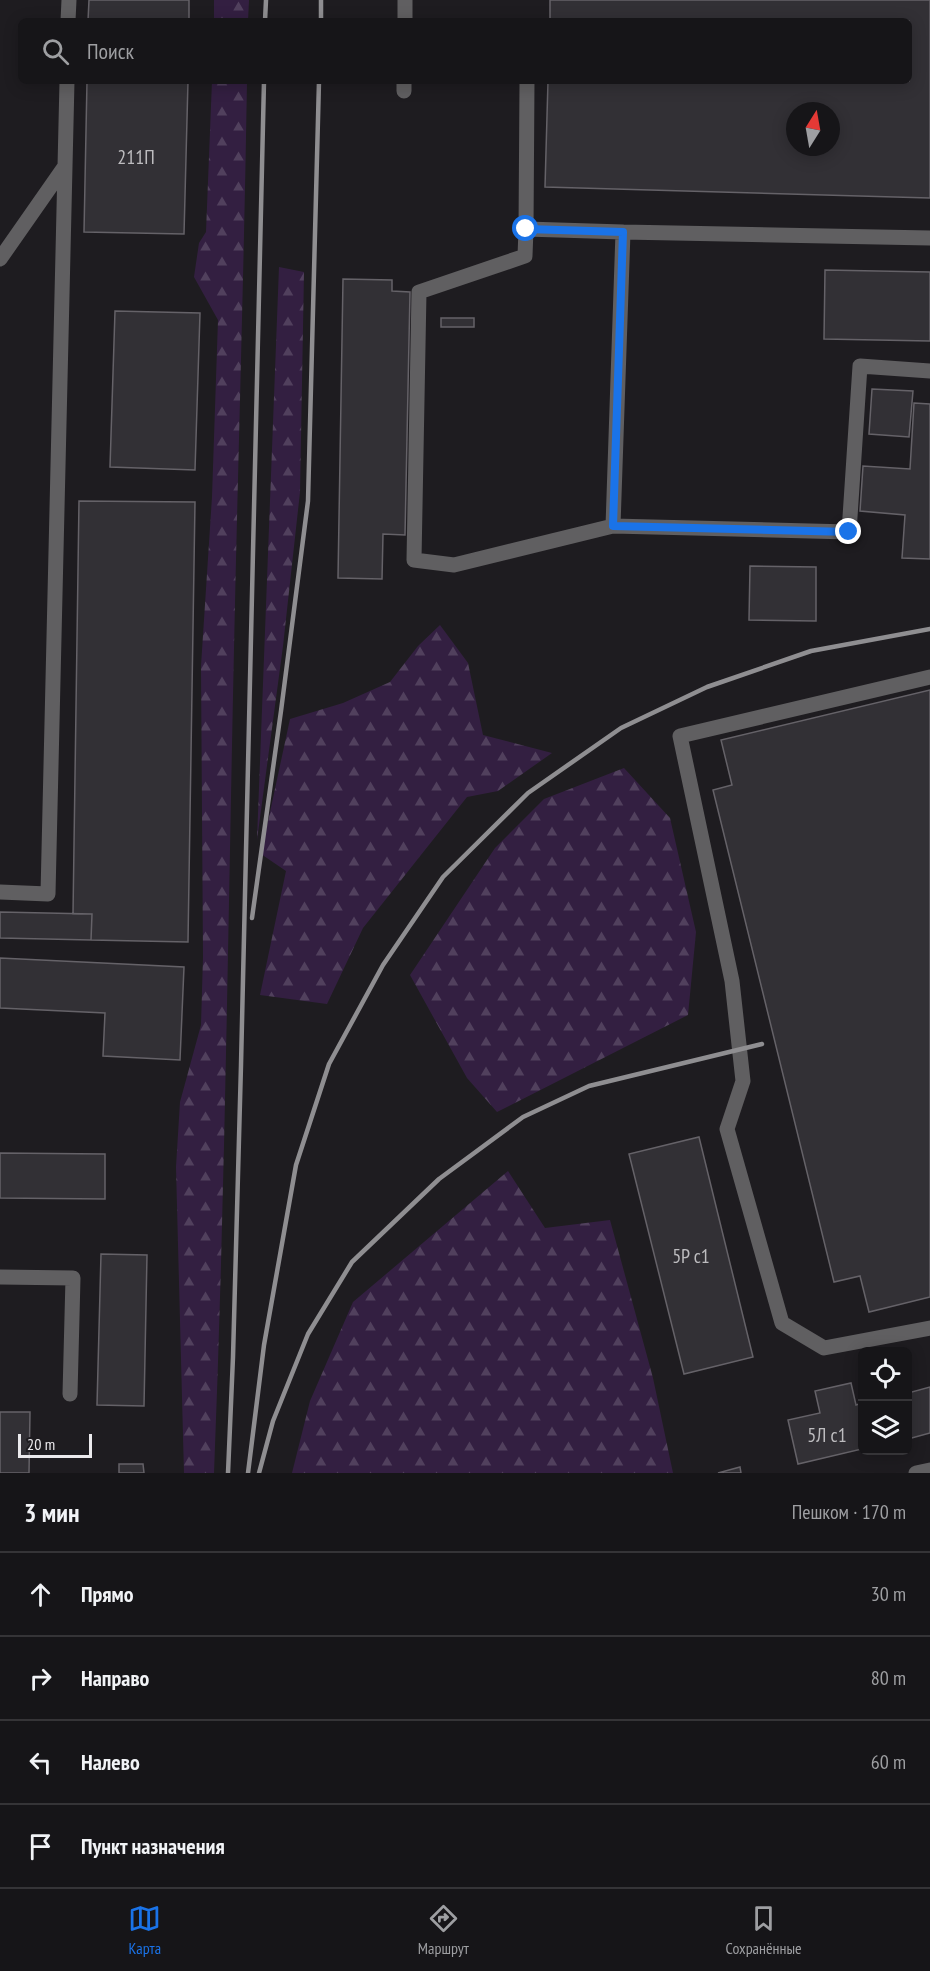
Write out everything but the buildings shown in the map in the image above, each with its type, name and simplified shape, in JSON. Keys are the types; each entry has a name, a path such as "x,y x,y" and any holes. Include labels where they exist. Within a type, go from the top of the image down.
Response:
{"lane":[{"path":"68,18 69,0"},
{"path":"405,0 405,18"},
{"path":"0,892 48,894 67,84"},
{"path":"527,84 525,256 419,292 414,560 454,565 613,526 849,532 860,366 930,371"},
{"path":"0,259 65,166"},
{"path":"526,229 930,238"},
{"path":"613,526 623,232"},
{"path":"930,677 680,736 732,981 744,1081 728,1129 782,1323 824,1348 930,1328"},
{"path":"0,1277 73,1278 70,1394"},
{"path":"916,1473 930,1470"}],"green space":[{"path":"214,0 249,0 248,18 214,18"},
{"path":"212,84 247,84 224,1164 214,1473 184,1473 176,1167 180,1102 201,1025 203,957 201,666 212,497 218,320 194,277 199,243 206,232"},
{"path":"279,267 304,272 300,492 283,646 257,840"},
{"path":"440,625 468,663 483,735 552,753 498,791 467,797 363,928 327,1004 260,995 286,871 261,854 290,719 343,703 390,682 418,646"},
{"path":"624,768 670,818 696,932 688,1015 497,1112 467,1078 410,975 495,848 544,799"},
{"path":"508,1171 545,1228 610,1220 653,1378 673,1473 292,1473 310,1401 353,1302"}],"railway":[{"path":"265,18 266,0"},
{"path":"321,0 321,18"},
{"path":"228,1473 241,1065 264,84"},
{"path":"252,918 308,501 319,84"},
{"path":"248,1473 264,1345 296,1165 329,1064 383,965 443,877 528,793 621,728 707,687 811,651 930,629"},
{"path":"259,1473 273,1421 308,1334 352,1262 439,1179 523,1117 589,1086 762,1044"}],"route":[{"path":"526,229 623,232 613,526 849,532"}]}
